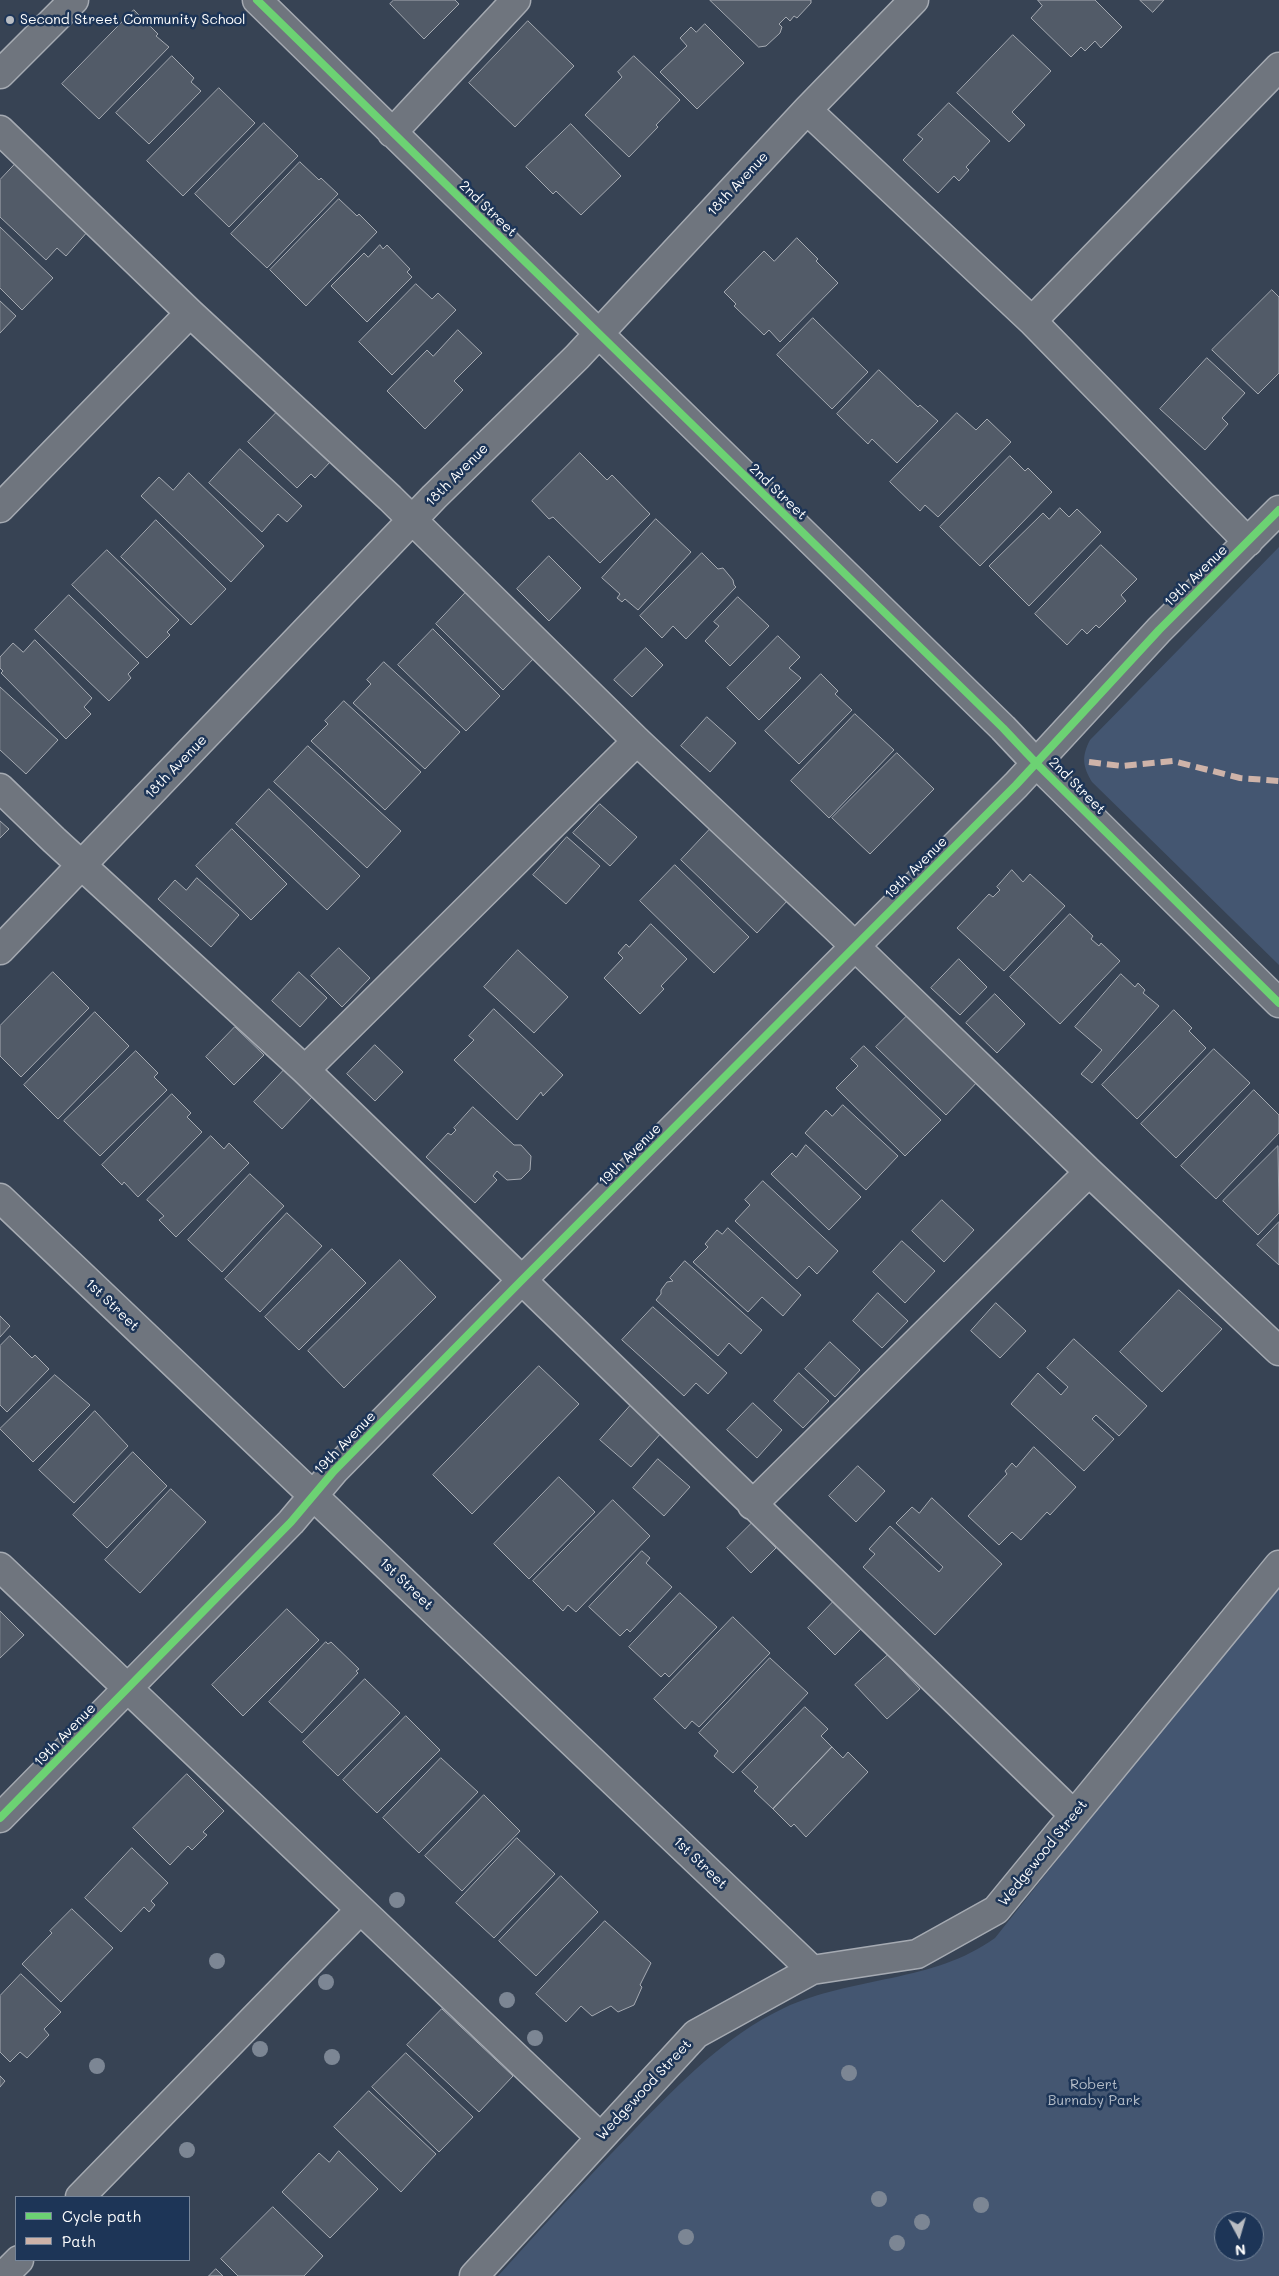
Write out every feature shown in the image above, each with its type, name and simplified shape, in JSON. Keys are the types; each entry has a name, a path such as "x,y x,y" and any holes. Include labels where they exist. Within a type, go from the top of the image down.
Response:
{"street":[{"path":"0,74 74,0"},
{"name":"2nd Street","path":"256,0 989,714 1036,764 1279,1003"},
{"path":"392,133 516,0"},
{"name":"18th Avenue","path":"0,950 412,520 566,368 807,110 914,0"},
{"path":"1032,321 1279,67"},
{"path":"807,110 1032,321 1248,542"},
{"path":"0,130 190,313 412,520 637,741 855,946 1089,1172 1279,1351"},
{"path":"0,508 190,313"},
{"name":"19th Avenue","path":"0,1818 291,1522 334,1471 1036,764 1158,630 1279,510"},
{"path":"305,1070 637,741"},
{"path":"0,788 54,840 305,1070 1074,1815"},
{"path":"752,1505 1089,1172"},
{"name":"1st Street","path":"0,1198 812,1970"},
{"name":"Wedgewood Street","path":"474,2276 696,2034 812,1970 917,1954 996,1910 1279,1566"},
{"path":"0,1567 600,2137"},
{"path":"81,2196 360,1910"},
{"path":"4,2276 18,2261"}],"green space":[{"path":"1279,547 1279,965 1092,782 1085,767 1084,757 1090,740"},
{"name":"Robert Burnaby Park","path":"1279,1581 1279,2276 498,2276 617,2147 686,2078 742,2032 784,2008 810,1998 919,1971 971,1953 995,1938"}],"building":[{"path":"394,0 455,0 459,4 424,39 390,4"},
{"path":"710,0 811,0 811,3 797,18 794,16 790,21 786,17 779,24 782,27 780,33 766,46 759,47"},
{"path":"1038,0 1095,0 1122,27 1101,48 1095,41 1085,51 1081,47 1071,57 1031,18 1042,6"},
{"path":"1140,0 1164,0 1153,12"},
{"path":"134,10 158,34 156,36 169,47 99,119 62,84"},
{"path":"528,21 574,66 515,127 469,83"},
{"path":"705,24 744,63 697,109 660,72 687,46 680,38 691,27 696,32"},
{"path":"1013,35 1051,71 1012,112 1025,125 1009,142 957,93"},
{"path":"172,56 194,78 191,82 201,91 149,144 116,113"},
{"path":"634,56 680,100 656,125 658,127 629,157 585,115 622,77 618,72"},
{"path":"219,88 255,123 183,196 147,161"},
{"path":"949,103 990,141 966,167 969,170 959,181 954,176 938,193 903,160 923,139 918,135"},
{"path":"264,123 298,156 229,227 195,194"},
{"path":"571,124 621,176 581,215 556,191 553,194 526,167"},
{"path":"20,159 89,230 66,256 57,248 46,260 0,217 0,180"},
{"path":"300,162 319,180 321,178 338,194 267,268 231,234"},
{"path":"339,199 357,216 359,214 377,232 306,306 270,270"},
{"path":"0,227 53,278 22,310 0,288"},
{"path":"797,238 838,283 780,342 769,330 764,335 734,306 736,304 724,292 764,251 774,261"},
{"path":"380,245 383,249 387,245 410,269 407,272 412,277 367,322 331,286 364,253 368,257"},
{"path":"416,284 432,299 438,293 456,310 392,375 359,342"},
{"path":"1272,290 1279,297 1279,373 1258,394 1212,350"},
{"path":"0,301 16,316 0,333"},
{"path":"813,318 868,372 832,409 777,355"},
{"path":"458,330 482,353 454,381 463,390 425,429 387,391 427,350 433,356"},
{"path":"1207,358 1245,393 1222,418 1228,424 1205,450 1160,409"},
{"path":"879,370 918,407 920,405 938,421 897,463 872,439 868,444 837,414"},
{"path":"280,409 331,461 315,478 311,474 297,488 248,442"},
{"path":"957,413 976,430 987,419 1011,442 938,517 925,505 920,511 890,482"},
{"path":"240,449 302,506 287,522 278,514 262,532 209,483"},
{"path":"580,453 607,480 612,475 650,514 600,563 553,517 549,519 532,501"},
{"path":"1010,456 1025,471 1028,468 1052,492 980,566 940,527"},
{"path":"189,473 264,546 231,582 141,496 159,477 173,490"},
{"path":"1060,508 1069,517 1077,509 1101,532 1029,606 989,566 1043,513 1049,519"},
{"path":"656,519 691,552 638,610 625,599 622,602 617,598 620,594 602,578"},
{"path":"156,520 226,589 191,625 121,557"},
{"path":"1101,545 1137,579 1121,595 1126,601 1099,628 1096,625 1087,634 1082,629 1067,645 1035,614"},
{"path":"107,550 179,620 167,632 170,635 147,658 72,585"},
{"path":"702,553 718,569 723,568 736,587 686,639 673,626 662,638 640,616"},
{"path":"549,556 581,588 549,621 517,589"},
{"path":"470,588 538,654 503,690 436,624"},
{"path":"69,595 139,663 128,674 131,678 109,701 35,630"},
{"path":"738,597 769,626 730,666 705,641 719,626 714,622"},
{"path":"433,629 500,696 466,731 398,665"},
{"path":"778,636 800,657 789,668 801,678 759,720 727,688"},
{"path":"35,640 92,698 84,707 91,714 66,739 1,673 3,671 0,668 0,657 13,643 23,652"},
{"path":"646,648 663,665 632,697 614,680"},
{"path":"384,662 460,732 425,769 353,703 371,684 367,680"},
{"path":"821,674 838,691 835,694 852,710 799,764 765,731"},
{"path":"0,687 58,740 26,774 0,750"},
{"path":"344,701 421,772 385,810 311,741 328,724 325,721"},
{"path":"855,714 894,750 829,818 791,781"},
{"path":"707,717 736,743 710,772 681,746"},
{"path":"308,746 401,831 367,868 274,782"},
{"path":"897,753 934,789 870,854 832,818"},
{"path":"269,789 360,876 327,910 236,824"},
{"path":"600,804 637,837 610,866 573,833"},
{"path":"0,821 9,829 0,838"},
{"path":"712,827 789,899 757,933 681,860"},
{"path":"232,829 287,884 251,920 196,866"},
{"path":"567,837 600,866 566,904 533,875"},
{"path":"675,865 749,937 714,973 640,901"},
{"path":"1012,870 1023,882 1030,874 1065,906 1004,971 957,928 989,894 993,897 1000,890 997,887"},
{"path":"197,878 239,915 211,947 158,899 175,880 186,890"},
{"path":"1070,914 1093,936 1091,939 1099,946 1101,943 1120,961 1060,1024 1010,977"},
{"path":"651,924 687,959 661,986 664,989 640,1014 604,978 623,958 618,953 626,944 629,947"},
{"path":"339,948 370,978 342,1007 311,976"},
{"path":"518,950 568,997 534,1033 484,987"},
{"path":"959,959 987,987 960,1015 931,988"},
{"path":"53,972 89,1008 21,1077 0,1056 0,1026"},
{"path":"299,972 327,998 300,1027 272,1001"},
{"path":"1121,974 1135,987 1138,983 1145,990 1143,993 1159,1006 1092,1083 1081,1074 1102,1050 1075,1027"},
{"path":"995,994 1025,1024 997,1053 966,1023"},
{"path":"494,1009 563,1075 543,1096 541,1092 517,1120 454,1060 474,1040 469,1036"},
{"path":"1174,1010 1192,1028 1189,1031 1206,1048 1137,1119 1102,1085"},
{"path":"95,1012 129,1046 58,1119 24,1085"},
{"path":"911,1012 980,1079 946,1115 876,1047"},
{"path":"235,1027 264,1055 234,1085 206,1057"},
{"path":"375,1045 403,1072 375,1101 347,1074"},
{"path":"864,1046 941,1120 905,1156 836,1088 858,1066 851,1059"},
{"path":"1214,1049 1250,1083 1176,1158 1141,1124"},
{"path":"136,1051 158,1073 154,1077 167,1090 100,1156 64,1121"},
{"path":"284,1070 312,1097 282,1129 254,1102"},
{"path":"1254,1090 1279,1115 1279,1133 1216,1199 1181,1166"},
{"path":"172,1094 191,1113 187,1117 202,1132 138,1197 124,1182 122,1185 102,1165"},
{"path":"843,1105 898,1156 866,1190 805,1133 826,1110 832,1116"},
{"path":"473,1107 514,1145 521,1145 531,1156 530,1170 521,1179 507,1180 497,1171 493,1176 497,1180 475,1203 426,1157 448,1133 451,1135 456,1130 454,1128"},
{"path":"211,1136 224,1149 229,1143 249,1163 176,1237 159,1220 164,1216 147,1200"},
{"path":"806,1145 861,1197 829,1230 771,1174 792,1153 796,1157"},
{"path":"1278,1146 1279,1213 1258,1235 1223,1201"},
{"path":"250,1174 284,1206 222,1272 188,1240"},
{"path":"763,1181 838,1251 817,1274 809,1266 797,1279 735,1221 750,1205 745,1200"},
{"path":"942,1200 974,1230 944,1262 912,1231"},
{"path":"287,1213 322,1246 260,1312 225,1279"},
{"path":"1279,1222 1279,1265 1257,1245"},
{"path":"728,1228 801,1295 783,1316 762,1297 748,1312 693,1262 708,1247 705,1244 717,1230 722,1234"},
{"path":"902,1241 935,1271 905,1303 873,1272"},
{"path":"332,1249 366,1283 299,1350 265,1317"},
{"path":"400,1260 436,1297 344,1388 308,1351"},
{"path":"685,1261 762,1330 741,1354 729,1343 718,1356 656,1300 667,1282 673,1281 670,1278"},
{"path":"1179,1290 1222,1329 1162,1392 1120,1352"},
{"path":"878,1293 908,1321 882,1348 853,1321"},
{"path":"996,1303 1026,1331 1000,1358 971,1331"},
{"path":"653,1307 727,1373 708,1394 696,1383 684,1396 622,1340"},
{"path":"0,1316 10,1326 0,1337"},
{"path":"10,1336 32,1358 35,1355 49,1369 7,1412 0,1405 0,1346"},
{"path":"1074,1339 1147,1406 1119,1436 1096,1415 1092,1419 1114,1439 1084,1471 1011,1404 1038,1373 1061,1395 1068,1387 1047,1368"},
{"path":"830,1342 860,1370 835,1397 805,1369"},
{"path":"539,1366 579,1404 472,1514 433,1475"},
{"path":"799,1373 829,1401 803,1428 774,1401"},
{"path":"55,1375 90,1405 33,1462 0,1429"},
{"path":"753,1403 782,1430 757,1458 727,1430"},
{"path":"631,1405 662,1432 631,1467 600,1440"},
{"path":"95,1411 128,1446 74,1503 39,1470"},
{"path":"1034,1447 1076,1487 1050,1515 1047,1512 1021,1540 1012,1532 999,1545 968,1516 1007,1474 1005,1471 1012,1463 1016,1467"},
{"path":"133,1452 167,1486 107,1548 73,1515"},
{"path":"658,1459 690,1487 664,1516 633,1488"},
{"path":"858,1466 885,1491 856,1522 829,1496"},
{"path":"559,1477 595,1512 529,1579 494,1544"},
{"path":"171,1489 206,1522 140,1593 105,1560"},
{"path":"932,1498 1002,1564 935,1635 863,1567 875,1554 869,1549 890,1526 939,1572 943,1567 896,1523 912,1507 919,1513"},
{"path":"613,1500 650,1536 576,1612 568,1605 563,1611 533,1581"},
{"path":"752,1523 776,1548 751,1573 727,1548"},
{"path":"642,1551 650,1558 646,1563 672,1587 630,1632 627,1629 620,1636 589,1607"},
{"path":"680,1593 717,1627 669,1677 665,1673 661,1677 629,1647"},
{"path":"834,1601 862,1628 835,1655 808,1628"},
{"path":"287,1609 319,1640 243,1716 212,1685"},
{"path":"0,1611 24,1635 0,1658"},
{"path":"733,1617 770,1653 699,1727 692,1721 685,1729 654,1699"},
{"path":"326,1642 328,1644 331,1642 359,1669 356,1671 358,1673 302,1733 269,1702"},
{"path":"888,1655 920,1689 887,1719 855,1685"},
{"path":"770,1658 808,1693 733,1773 714,1756 718,1751 699,1733"},
{"path":"365,1679 400,1713 338,1776 303,1742"},
{"path":"805,1707 828,1729 821,1736 832,1747 773,1809 754,1791 758,1787 742,1772"},
{"path":"406,1716 440,1750 377,1813 343,1780"},
{"path":"832,1747 843,1758 848,1752 868,1772 806,1837 794,1824 791,1827 773,1809"},
{"path":"441,1758 478,1792 419,1853 383,1818"},
{"path":"187,1774 224,1811 203,1832 207,1835 192,1850 188,1846 170,1865 133,1828"},
{"path":"484,1795 520,1831 462,1891 425,1856"},
{"path":"517,1838 555,1874 494,1938 456,1903"},
{"path":"132,1848 168,1883 151,1901 155,1905 149,1912 144,1907 121,1932 85,1898"},
{"path":"561,1876 598,1912 536,1976 499,1941"},
{"path":"72,1909 113,1948 61,2002 22,1964"},
{"path":"605,1921 651,1963 640,1985 642,1987 634,2005 618,2012 611,2006 592,2016 581,2006 566,2022 536,1994"},
{"path":"21,1974 61,2012 44,2029 49,2035 27,2058 20,2052 10,2062 0,2052 0,1996"},
{"path":"442,2009 513,2076 479,2112 407,2045"},
{"path":"406,2053 473,2117 439,2152 372,2087"},
{"path":"0,2076 5,2081 0,2087"},
{"path":"369,2091 436,2154 401,2192 334,2127"},
{"path":"339,2151 378,2189 330,2238 282,2192 319,2153 329,2162"},
{"path":"273,2207 323,2256 304,2276 238,2276 221,2259"},
{"path":"216,2269 223,2276 209,2276"}],"marked path":[{"path":"1089,762 1122,766 1173,761 1240,778 1279,781"}],"cycle path":[{"path":"257,0 1003,728 1036,763 1279,1003"},
{"path":"0,1818 291,1522 334,1471 1016,785 1159,630 1279,510"}],"place":[{"name":"Second Street Community School","path":"10,20"}]}
